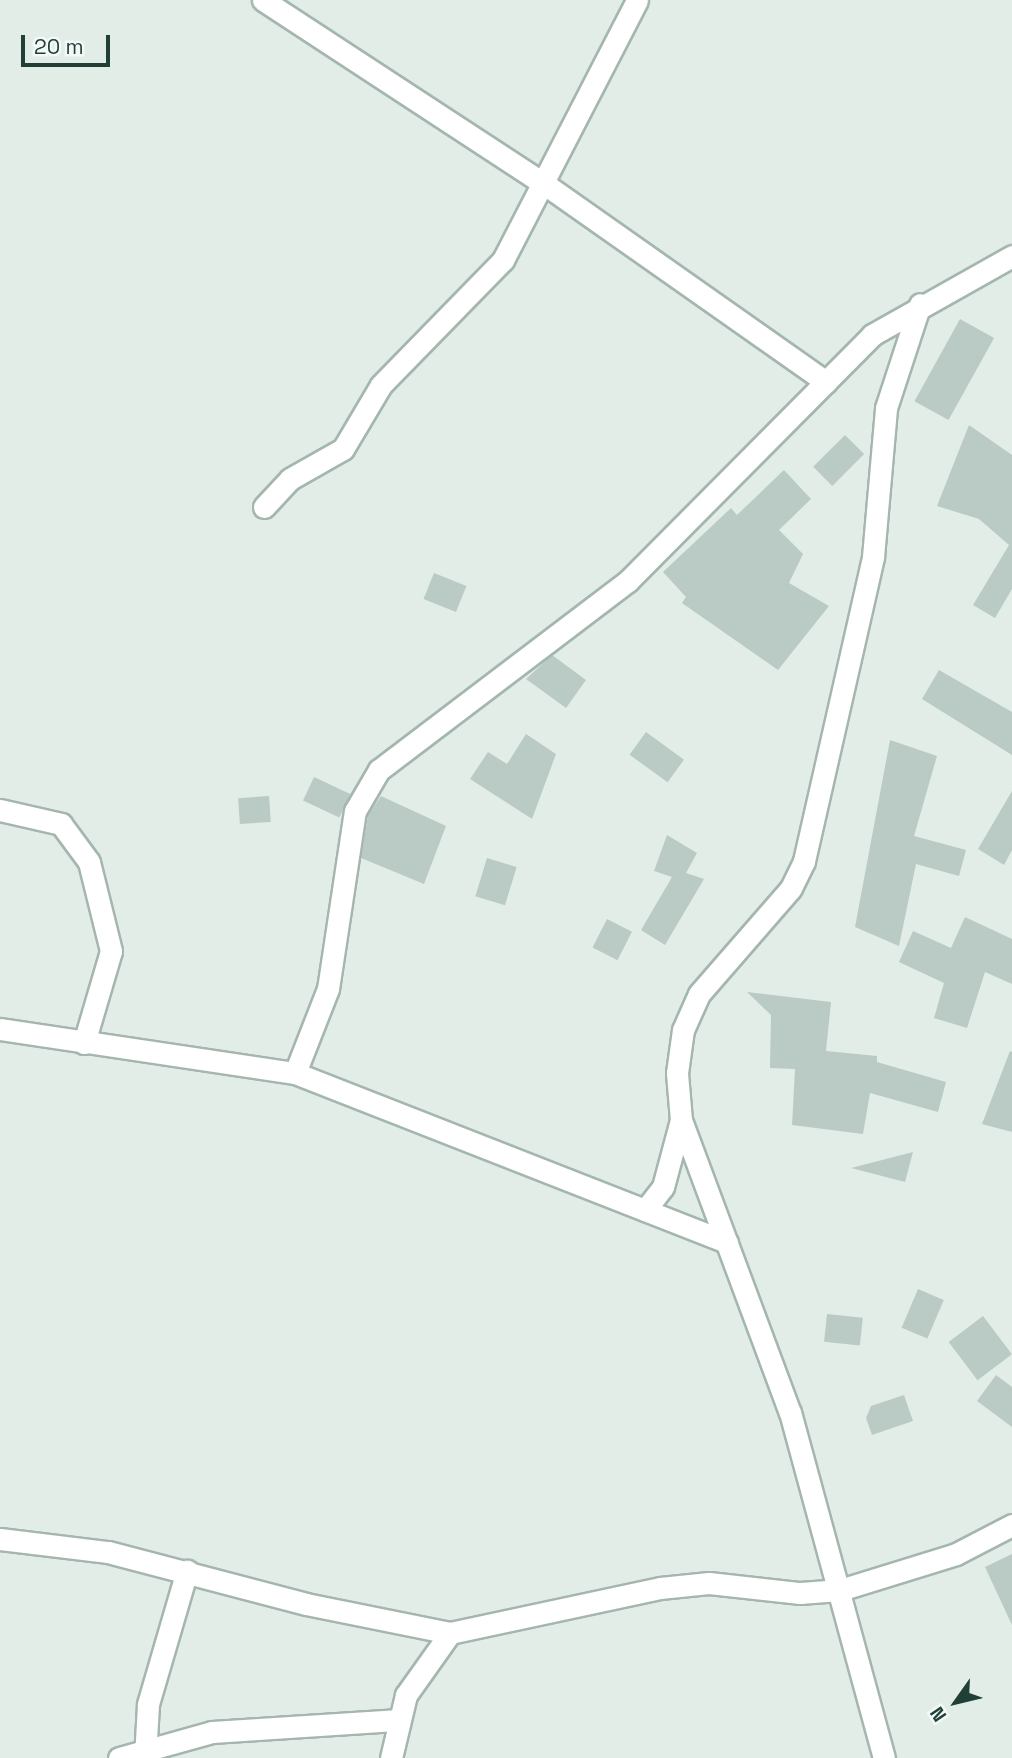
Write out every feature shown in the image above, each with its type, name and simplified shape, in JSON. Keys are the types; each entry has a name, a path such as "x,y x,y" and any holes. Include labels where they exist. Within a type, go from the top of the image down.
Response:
{"street":[{"path":"263,0 544,183 826,382"},
{"path":"264,506 290,479 343,449 381,385 503,260 637,0"},
{"path":"295,1073 328,989 355,811 364,790 409,742 628,581 873,335 920,304 1012,256"},
{"path":"884,1758 790,1413 681,1119 677,1073 683,1030 699,994 791,888 804,861 867,594 886,408 920,304"},
{"path":"0,810 61,824 89,862 111,951 84,1042"},
{"path":"0,1029 295,1073 727,1242"},
{"path":"645,1210 663,1187 681,1119"},
{"path":"0,1539 187,1571 306,1604 450,1633 660,1588 709,1583 800,1593 840,1590 956,1554 1012,1525"},
{"path":"144,1754 148,1704 187,1571"},
{"path":"391,1758 396,1720 450,1633"},
{"path":"119,1758 144,1754 212,1732 396,1720"}],"building":[{"path":"960,319 994,338 949,420 914,401"},
{"path":"969,425 1012,455 1012,589 995,618 973,605 1009,545 979,519 937,506"},
{"path":"845,435 864,454 832,486 813,467"},
{"path":"784,470 811,499 779,530 803,554 789,583 829,606 778,670 682,603 686,597 663,572 731,508 737,515"},
{"path":"434,573 466,586 456,612 424,599"},
{"path":"552,655 586,680 566,708 526,679"},
{"path":"939,670 1012,712 1012,755 922,699"},
{"path":"646,732 684,760 668,782 630,755"},
{"path":"526,734 556,754 532,819 470,779 488,752 507,764"},
{"path":"890,740 937,756 914,836 966,850 959,876 916,864 899,946 855,927"},
{"path":"314,777 350,794 339,817 303,801"},
{"path":"1012,791 1012,850 1004,865 978,849"},
{"path":"269,796 271,822 240,824 238,798"},
{"path":"381,796 446,826 424,884 361,858 368,815"},
{"path":"667,835 697,853 686,873 704,879 665,945 641,930 672,877 654,871"},
{"path":"487,858 517,867 505,905 475,896"},
{"path":"965,917 1012,939 1012,984 985,972 967,1028 934,1018 944,983 899,962 913,931 951,948"},
{"path":"607,919 632,932 617,960 592,948"},
{"path":"747,992 831,1002 826,1051 877,1056 877,1062 946,1082 938,1112 870,1093 863,1134 792,1125 795,1069 770,1068 771,1015"},
{"path":"1010,1051 1012,1052 1012,1132 982,1124"},
{"path":"913,1152 905,1182 851,1168"},
{"path":"918,1289 944,1300 927,1339 902,1328"},
{"path":"827,1314 863,1318 860,1346 824,1342"},
{"path":"983,1316 1012,1354 978,1380 949,1342"},
{"path":"996,1375 1012,1387 1012,1427 977,1401"},
{"path":"904,1395 913,1421 872,1435 866,1418 871,1406"},
{"path":"1012,1554 1012,1625 985,1567"}]}
